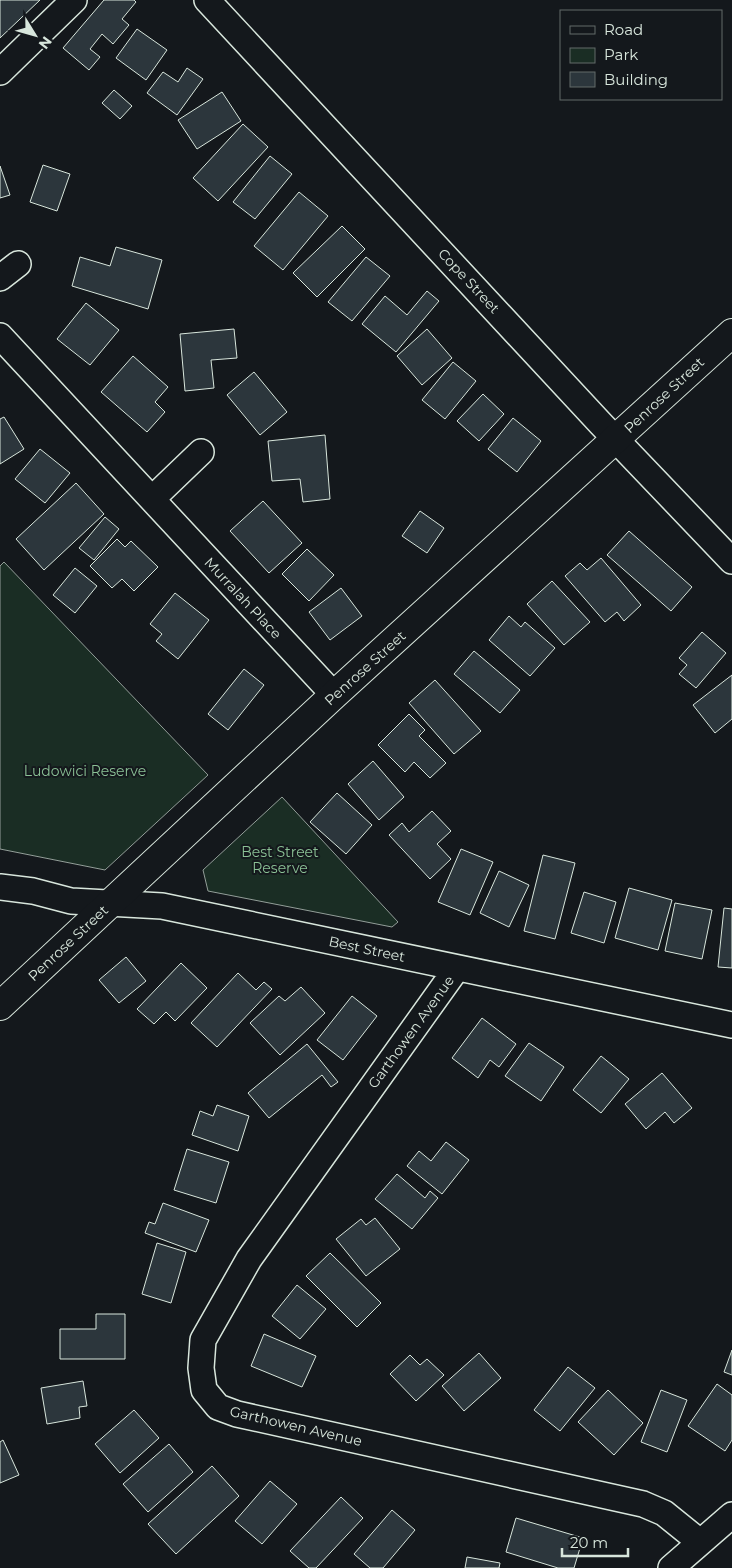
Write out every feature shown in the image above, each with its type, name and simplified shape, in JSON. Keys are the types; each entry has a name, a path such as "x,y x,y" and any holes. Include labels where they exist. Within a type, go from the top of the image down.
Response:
{"main road":[{"name":"Penrose Street","path":"0,1006 334,695 732,333"}],"street":[{"path":"0,72 74,0"},
{"name":"Cope Street","path":"208,0 732,561"},
{"name":"Murralah Place","path":"0,336 334,695"},
{"path":"152,500 201,452"},
{"name":"Best Street","path":"0,887 33,891 71,901 162,906 732,1025"},
{"name":"Garthowen Avenue","path":"457,968 249,1259 203,1340 201,1368 204,1390 218,1407 236,1414 643,1504 664,1513 700,1542"},
{"path":"671,1568 732,1515"}],"green space":[{"name":"Ludowici Reserve","path":"4,562 208,775 105,870 0,849 0,566"},
{"name":"Best Street Reserve","path":"282,797 398,922 392,927 208,891 203,870"}],"building":[{"path":"0,0 40,0 0,38"},
{"path":"104,0 134,0 136,2 122,19 129,25 113,44 102,34 90,49 100,57 89,70 63,48"},
{"path":"137,29 167,50 146,80 116,58"},
{"path":"187,68 203,79 177,115 147,93 163,72 178,82"},
{"path":"114,90 132,106 120,119 102,103"},
{"path":"222,92 241,121 197,149 178,120"},
{"path":"243,124 268,147 218,201 193,178"},
{"path":"270,156 292,174 255,219 233,202"},
{"path":"43,165 70,174 57,211 30,202"},
{"path":"0,166 10,195 0,198"},
{"path":"299,192 328,216 283,270 254,246"},
{"path":"342,226 365,249 317,297 293,273"},
{"path":"116,247 162,260 148,309 72,286 80,257 110,266"},
{"path":"366,257 390,276 352,321 328,302"},
{"path":"427,291 439,301 396,352 362,324 385,296 407,315"},
{"path":"86,303 119,330 90,365 57,339"},
{"path":"234,329 237,358 211,360 214,388 185,391 180,334"},
{"path":"427,329 452,358 422,385 397,356"},
{"path":"133,356 168,387 155,402 165,412 147,432 101,392"},
{"path":"453,362 476,381 445,419 422,400"},
{"path":"254,372 287,412 260,435 227,395"},
{"path":"483,394 504,414 479,441 457,421"},
{"path":"4,417 24,449 0,464 0,419"},
{"path":"513,418 541,441 517,472 488,449"},
{"path":"325,435 330,499 303,502 300,479 272,481 268,441"},
{"path":"40,449 70,473 45,503 15,479"},
{"path":"76,483 104,514 44,570 16,539"},
{"path":"263,501 302,543 269,573 230,531"},
{"path":"420,511 444,528 427,553 402,536"},
{"path":"105,517 119,529 94,560 79,548"},
{"path":"629,531 692,587 671,611 607,555"},
{"path":"117,539 125,547 131,541 158,567 134,591 122,579 112,588 90,566"},
{"path":"307,549 334,575 309,601 282,574"},
{"path":"601,558 641,605 624,621 617,612 605,622 565,576 580,563 587,570"},
{"path":"75,568 97,586 75,613 53,595"},
{"path":"552,581 590,622 564,645 527,604"},
{"path":"341,588 362,616 330,640 309,612"},
{"path":"175,593 209,620 178,659 156,641 162,634 150,624"},
{"path":"509,616 521,627 525,622 555,648 530,676 489,640"},
{"path":"702,632 726,653 696,688 679,674 687,665 679,658"},
{"path":"474,651 520,690 500,713 454,674"},
{"path":"244,669 264,685 228,730 208,714"},
{"path":"732,675 732,719 715,733 693,705"},
{"path":"435,680 481,731 454,754 409,703"},
{"path":"409,714 425,730 419,736 446,763 430,778 414,762 405,772 378,745"},
{"path":"373,761 404,797 379,820 348,784"},
{"path":"337,793 372,825 346,854 310,822"},
{"path":"432,811 451,831 437,844 451,859 430,879 389,835 402,823 409,832"},
{"path":"461,849 493,862 470,915 438,902"},
{"path":"543,855 575,863 555,939 524,931"},
{"path":"499,871 529,885 509,927 480,913"},
{"path":"629,888 672,900 658,950 615,938"},
{"path":"584,892 616,902 604,943 571,933"},
{"path":"675,903 712,910 702,959 665,951"},
{"path":"724,908 732,909 732,968 718,967"},
{"path":"126,957 146,981 119,1003 99,980"},
{"path":"181,963 207,988 175,1021 166,1012 154,1024 137,1009"},
{"path":"238,973 256,990 264,982 272,989 217,1047 191,1023"},
{"path":"301,987 325,1013 280,1055 250,1023 279,996 285,1001"},
{"path":"352,996 377,1016 343,1060 317,1040"},
{"path":"482,1018 516,1044 499,1067 490,1060 478,1078 452,1058"},
{"path":"529,1043 564,1067 541,1101 505,1076"},
{"path":"307,1044 338,1082 331,1087 322,1075 269,1118 248,1093"},
{"path":"601,1056 629,1079 601,1113 573,1090"},
{"path":"662,1073 692,1108 674,1123 665,1112 646,1129 625,1104"},
{"path":"217,1105 249,1116 238,1151 192,1135 200,1111 213,1116"},
{"path":"446,1142 469,1160 442,1194 407,1166 419,1151 431,1161"},
{"path":"187,1149 229,1162 216,1203 174,1190"},
{"path":"397,1174 425,1198 430,1191 438,1198 412,1229 375,1199"},
{"path":"163,1203 209,1220 196,1252 145,1233 149,1222 155,1224"},
{"path":"375,1218 400,1249 366,1276 336,1239 361,1219 366,1225"},
{"path":"157,1243 186,1252 171,1303 142,1294"},
{"path":"330,1253 381,1303 357,1327 306,1276"},
{"path":"297,1285 326,1309 300,1339 272,1316"},
{"path":"96,1314 125,1314 125,1359 60,1359 60,1329 96,1329"},
{"path":"264,1334 316,1356 302,1387 251,1366"},
{"path":"732,1350 732,1375 724,1372"},
{"path":"479,1353 501,1378 464,1411 442,1386"},
{"path":"410,1355 420,1365 427,1359 444,1375 416,1401 390,1374"},
{"path":"568,1367 595,1388 560,1431 534,1410"},
{"path":"83,1381 87,1406 79,1407 80,1418 47,1424 41,1388"},
{"path":"717,1384 732,1395 732,1440 725,1451 688,1426"},
{"path":"608,1390 643,1423 614,1455 578,1422"},
{"path":"661,1390 687,1400 667,1452 641,1442"},
{"path":"134,1410 159,1438 120,1473 95,1444"},
{"path":"3,1440 19,1475 0,1483 0,1442"},
{"path":"169,1444 193,1472 148,1512 123,1484"},
{"path":"212,1466 239,1496 176,1554 148,1524"},
{"path":"270,1481 297,1504 262,1544 235,1521"},
{"path":"341,1497 363,1518 316,1568 309,1568 290,1551"},
{"path":"392,1510 415,1530 383,1568 370,1568 354,1554"},
{"path":"516,1518 583,1538 574,1568 558,1568 506,1552"},
{"path":"467,1557 500,1563 499,1568 465,1568"}]}
